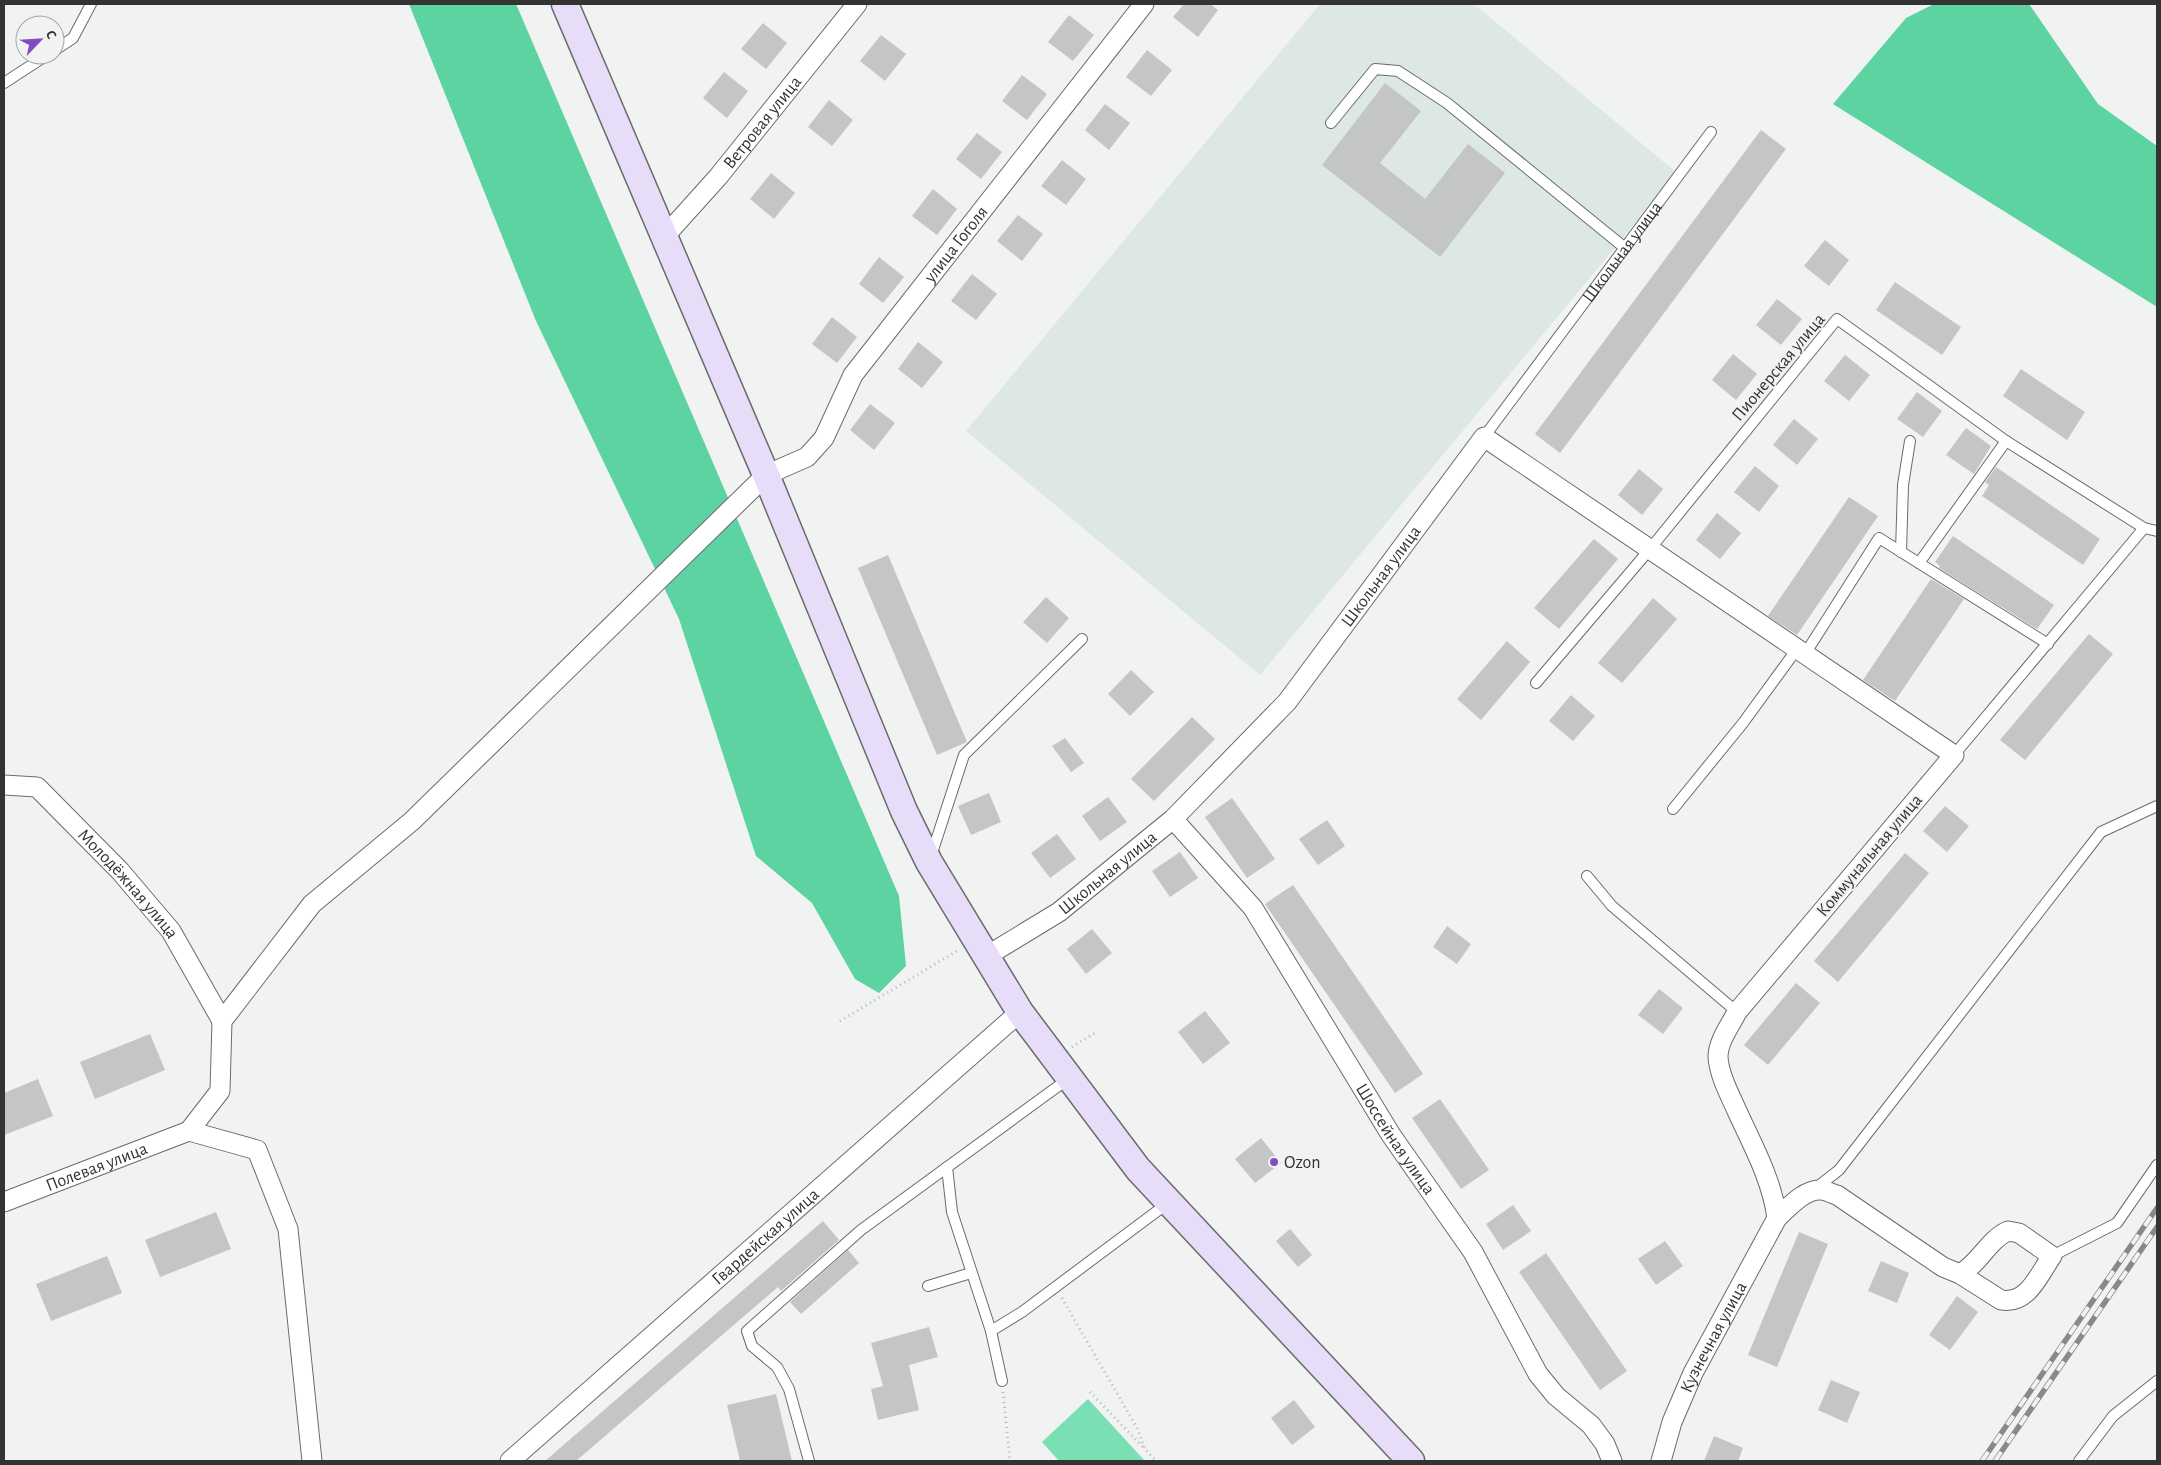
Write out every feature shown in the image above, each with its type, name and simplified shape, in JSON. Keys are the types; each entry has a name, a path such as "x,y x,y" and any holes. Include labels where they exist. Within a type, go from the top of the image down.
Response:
{"main road":[{"path":"568,5 664,237 766,475 904,811 929,862 1020,1012 1138,1169 1411,1461"}],"street":[{"name":"Ветровая улица","path":"664,237 718,177 857,4"},
{"name":"улица Гоголя","path":"222,1021 312,904 412,821 766,475 807,456 824,438 852,375 1144,4"},
{"path":"1484,437 1954,755"},
{"name":"Школьная улица","path":"980,948 1059,912 1173,819 1287,702 1484,437"},
{"name":"Коммунальная улица","path":"1777,1218 1774,1198 1764,1170 1727,1090 1718,1058 1720,1043 1737,1012 1954,755"},
{"name":"Молодёжная улица","path":"4,785 38,787 120,871 171,931 222,1021"},
{"name":"Шоссейная улица","path":"1173,819 1252,908 1391,1135 1473,1252 1538,1374 1556,1396 1591,1425 1605,1444 1612,1461"},
{"name":"Гвардейская улица","path":"510,1461 1020,1012"},
{"path":"222,1021 220,1091 189,1131 257,1150 288,1229 312,1461"},
{"name":"Полевая улица","path":"4,1202 189,1131"},
{"path":"1811,1192 1821,1190 1837,1195 1943,1267 1960,1274 2001,1300 2009,1302 2019,1300 2027,1293 2052,1256 2018,1233 2008,1231 1999,1235 1970,1268 1960,1274"},
{"name":"Кузнечная улица","path":"1662,1461 1672,1422 1693,1373 1777,1218 1794,1201 1811,1192"}],"lane":[{"path":"65,43 73,38 91,4"},
{"path":"4,83 32,65"},
{"path":"1331,124 1375,69 1398,71 1447,103 1625,248"},
{"name":"Школьная улица","path":"1484,437 1711,132"},
{"name":"Пионерская улица","path":"1536,683 1650,549 1837,319 2006,441 2144,528 2157,531"},
{"path":"1901,552 1903,485 1910,441"},
{"path":"1919,563 2006,441"},
{"name":"Коммунальная улица","path":"1954,755 2144,528"},
{"path":"1673,809 1801,652 1879,538 2048,644"},
{"path":"929,862 964,755 1082,639"},
{"path":"1811,1192 1839,1170 2101,832 2157,806"},
{"path":"1587,876 1612,906 1737,1012"},
{"path":"809,1461 789,1389 777,1367 752,1346 747,1331 861,1230 1068,1078"},
{"path":"2052,1256 2117,1223 2157,1165"},
{"path":"947,1167 952,1212 991,1331 1002,1381"},
{"path":"991,1331 1022,1312 1169,1202"},
{"path":"928,1286 971,1273"},
{"path":"2080,1461 2113,1416 2157,1381"}],"path":[{"path":"840,1021 980,948"},
{"path":"1056,1287 1137,1428 1145,1449"},
{"path":"1002,1381 1010,1461"},
{"path":"1090,1392 1156,1461"}],"shaded area":[{"path":"1320,4 1474,4 1677,173 1260,675 966,431"}],"green space":[{"path":"409,4 516,4 899,896 906,966 879,993 855,979 812,903 756,856 679,619 536,321"},
{"path":"1934,4 2029,4 2098,104 2157,146 2157,307 1833,104 1906,18"},
{"path":"1088,1399 1145,1461 1059,1461 1042,1442"}],"building":[{"path":"1184,4 1210,4 1218,10 1198,37 1173,17"},
{"path":"1069,15 1094,35 1073,61 1048,42"},
{"path":"763,23 787,43 766,69 741,49"},
{"path":"881,35 906,54 885,81 860,61"},
{"path":"1147,50 1172,70 1151,96 1126,77"},
{"path":"724,72 748,91 727,118 703,98"},
{"path":"1022,75 1047,94 1027,120 1002,101"},
{"path":"1385,83 1421,111 1380,163 1425,199 1468,144 1505,173 1440,257 1322,165"},
{"path":"829,100 853,120 832,146 808,127"},
{"path":"1105,104 1130,123 1109,150 1085,130"},
{"path":"1761,130 1786,149 1560,453 1535,434"},
{"path":"977,133 1002,152 981,179 956,159"},
{"path":"1062,160 1086,179 1066,205 1041,186"},
{"path":"771,173 795,193 774,219 750,199"},
{"path":"933,189 957,209 937,235 912,216"},
{"path":"1018,215 1043,234 1022,261 997,241"},
{"path":"1825,240 1849,260 1829,286 1804,266"},
{"path":"879,257 904,277 883,303 859,284"},
{"path":"972,274 997,294 976,320 951,301"},
{"path":"1895,282 1961,327 1942,355 1876,310"},
{"path":"1777,299 1802,319 1781,345 1756,325"},
{"path":"832,317 857,337 837,363 812,344"},
{"path":"918,342 943,362 922,388 898,369"},
{"path":"1733,354 1757,374 1736,400 1712,380"},
{"path":"1845,355 1870,375 1849,401 1824,381"},
{"path":"2021,369 2085,412 2067,440 2003,396"},
{"path":"1917,392 1942,411 1923,437 1897,419"},
{"path":"870,404 895,423 874,450 850,430"},
{"path":"1794,419 1818,439 1797,465 1773,445"},
{"path":"1966,428 1991,446 1974,474 1946,455"},
{"path":"1755,466 1779,486 1759,512 1734,492"},
{"path":"1996,467 2100,539 2083,565 1982,496 1989,485 1985,482"},
{"path":"1639,469 1663,489 1642,515 1618,495"},
{"path":"1849,497 1878,516 1797,635 1768,616"},
{"path":"1717,513 1741,533 1720,559 1696,540"},
{"path":"1953,536 2054,605 2037,629 1939,568 1940,566 1935,562"},
{"path":"1594,539 1618,559 1559,629 1534,608"},
{"path":"888,555 967,742 937,755 858,568"},
{"path":"1931,579 1964,599 1895,701 1863,680"},
{"path":"1046,597 1069,618 1047,643 1023,622"},
{"path":"1653,598 1677,619 1622,683 1598,663"},
{"path":"2089,634 2113,654 2025,760 2000,740"},
{"path":"1507,641 1530,662 1481,720 1457,699"},
{"path":"1131,670 1154,692 1130,716 1108,694"},
{"path":"1571,695 1595,716 1573,741 1549,721"},
{"path":"1192,717 1215,739 1154,801 1131,779"},
{"path":"1065,738 1084,763 1071,772 1052,746"},
{"path":"989,793 1001,822 971,835 958,806"},
{"path":"1108,797 1127,822 1100,841 1082,816"},
{"path":"1232,798 1275,859 1247,878 1205,817"},
{"path":"1945,806 1969,826 1947,852 1923,831"},
{"path":"1327,820 1345,846 1318,865 1299,839"},
{"path":"1057,834 1076,859 1050,878 1031,853"},
{"path":"1180,852 1198,878 1170,897 1152,871"},
{"path":"1905,853 1929,873 1838,982 1814,961"},
{"path":"1293,885 1423,1074 1395,1093 1265,904"},
{"path":"1447,926 1471,944 1457,964 1433,947"},
{"path":"1092,929 1112,953 1086,974 1067,949"},
{"path":"1796,983 1820,1003 1768,1065 1744,1045"},
{"path":"1659,989 1683,1008 1663,1034 1638,1015"},
{"path":"1205,1011 1230,1043 1203,1064 1178,1032"},
{"path":"150,1034 165,1070 95,1099 80,1062"},
{"path":"38,1079 53,1116 4,1135 4,1093"},
{"path":"1440,1099 1489,1170 1461,1189 1412,1118"},
{"path":"1261,1138 1281,1163 1255,1183 1235,1159"},
{"path":"1513,1205 1531,1231 1503,1250 1486,1224"},
{"path":"216,1212 231,1249 160,1277 145,1240"},
{"path":"823,1221 839,1240 781,1291 778,1287 576,1461 545,1461"},
{"path":"1290,1229 1312,1255 1298,1267 1276,1241"},
{"path":"1799,1232 1828,1244 1777,1367 1748,1355"},
{"path":"1665,1241 1683,1266 1656,1285 1638,1259"},
{"path":"848,1250 859,1263 801,1314 790,1302"},
{"path":"1546,1253 1627,1371 1600,1390 1519,1272"},
{"path":"107,1256 122,1293 51,1321 36,1284"},
{"path":"1881,1261 1909,1273 1897,1303 1868,1291"},
{"path":"1957,1296 1978,1312 1950,1350 1929,1335"},
{"path":"929,1327 938,1357 909,1365 919,1410 878,1420 871,1389 883,1386 871,1343"},
{"path":"1831,1380 1860,1392 1847,1423 1818,1410"},
{"path":"776,1394 792,1461 740,1461 727,1405"},
{"path":"1294,1400 1315,1427 1292,1445 1271,1418"},
{"path":"1714,1436 1743,1448 1738,1461 1704,1461"}],"railway":[{"path":"1982,1461 2157,1208"},
{"path":"1995,1461 2157,1227"}],"place":[{"name":"Ozon","path":"1274,1162"}]}
